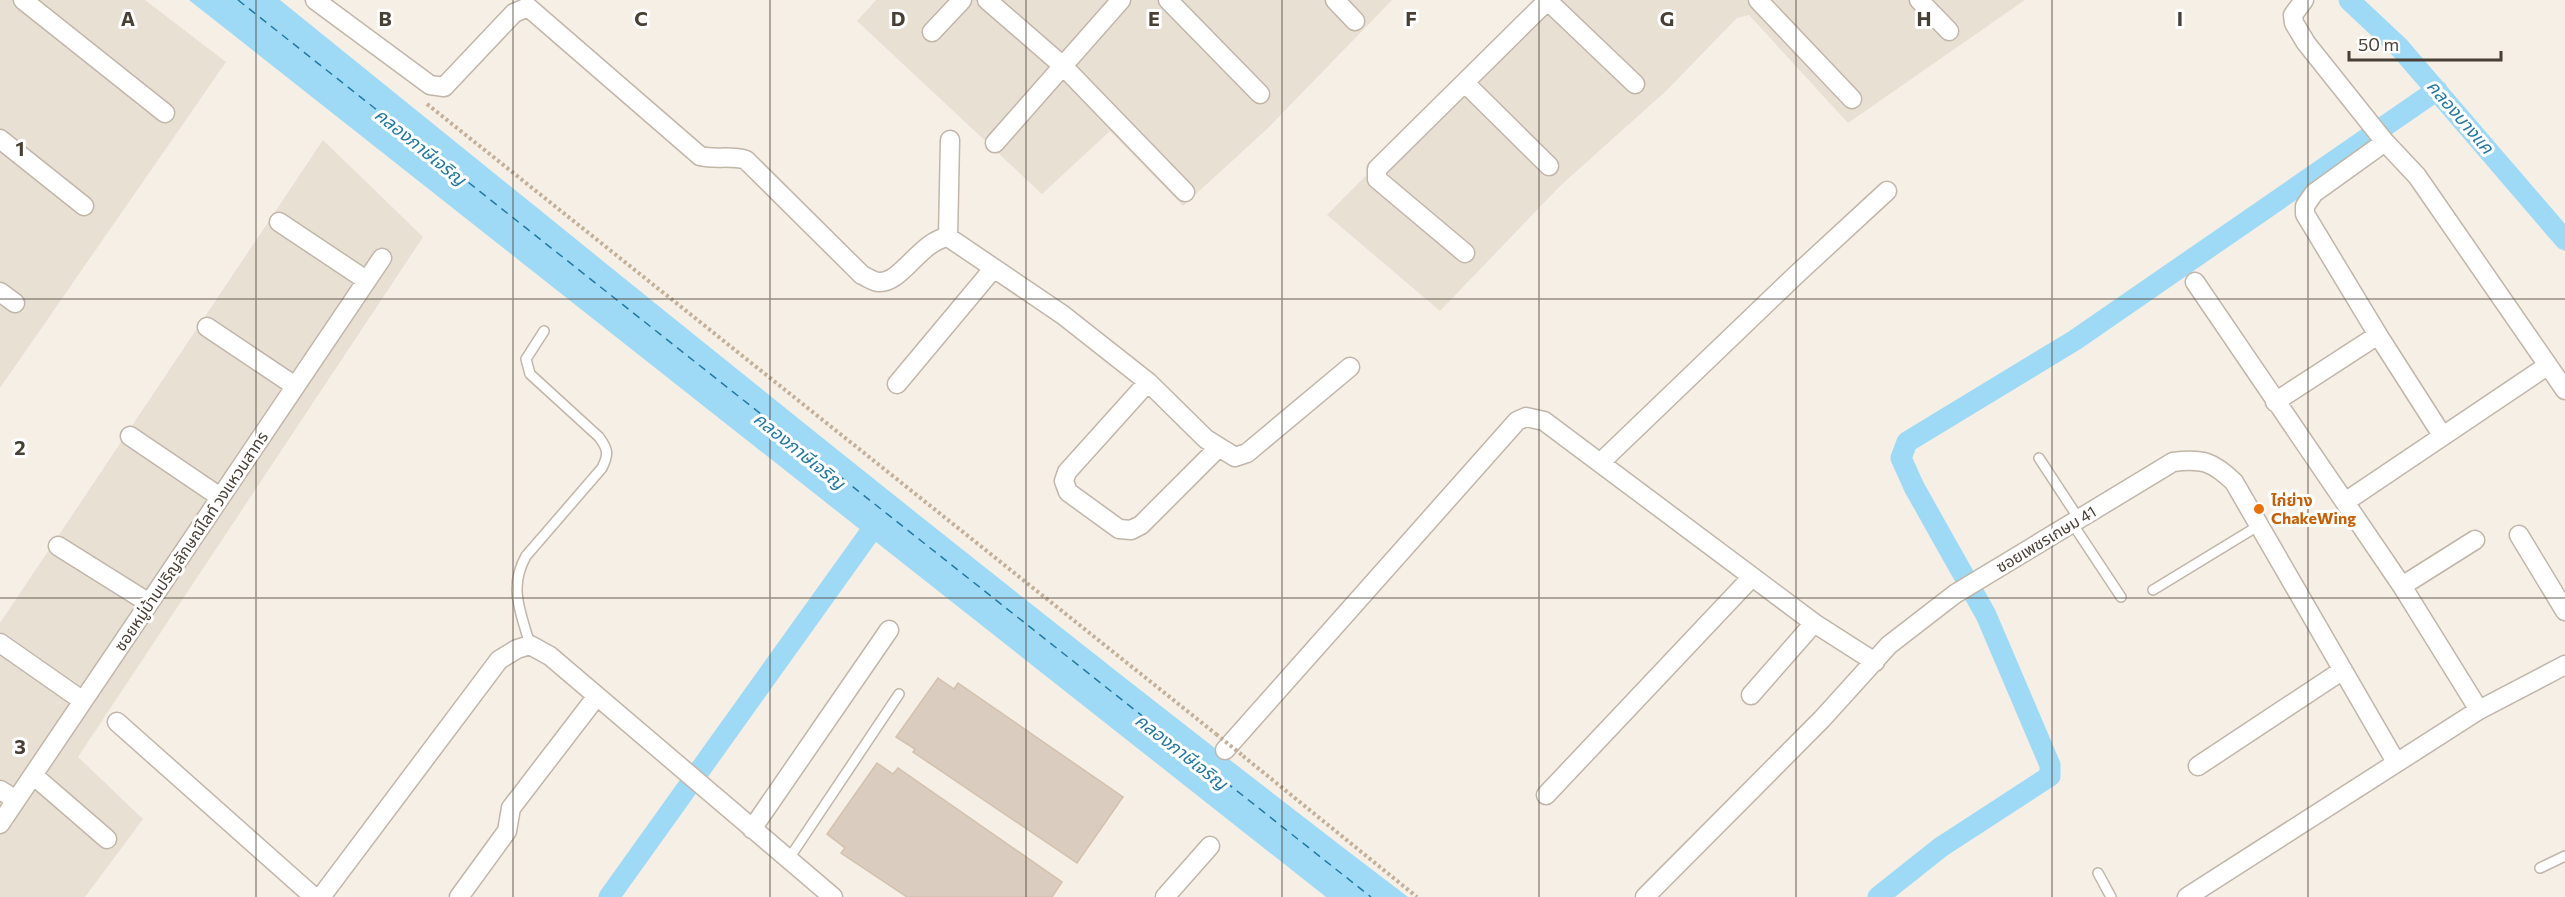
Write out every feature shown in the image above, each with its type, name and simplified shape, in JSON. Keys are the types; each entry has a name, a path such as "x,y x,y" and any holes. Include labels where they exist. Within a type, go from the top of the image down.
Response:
{"street":[{"path":"23,0 165,113"},
{"path":"315,0 430,85 444,87 514,13 528,7 700,156 713,160 733,156 746,160 862,275 878,283 891,280 930,243 948,237"},
{"path":"932,32 962,0"},
{"path":"987,0 1063,66 1185,192"},
{"path":"995,143 1121,0"},
{"path":"1167,0 1260,94"},
{"path":"1335,0 1355,21"},
{"path":"1465,253 1377,179 1377,169 1548,0 1635,84"},
{"path":"1758,0 1852,99"},
{"path":"1919,0 1949,32"},
{"path":"2304,0 2295,10 2294,23 2306,43 2385,142 2416,176 2565,390"},
{"path":"1465,83 1550,166"},
{"path":"0,139 84,206"},
{"path":"948,237 950,140"},
{"path":"2385,142 2309,197 2305,214 2442,435"},
{"path":"1601,462 1887,191"},
{"path":"279,222 366,280"},
{"path":"948,237 1064,315 1148,382 1218,448 1235,457 1246,453 1350,368"},
{"name":"ซอยหมู่บ้านปริญลักษณ์ไลท์ วงแหวนสาทร","path":"0,824 382,258"},
{"path":"897,384 993,269"},
{"path":"2196,282 2275,402 2402,586 2479,710"},
{"path":"0,292 15,303"},
{"path":"207,327 295,386"},
{"path":"2275,402 2378,335"},
{"path":"2344,502 2547,366"},
{"path":"1148,382 1067,472 1064,481 1068,492 1119,529 1131,530 1141,525 1218,448"},
{"path":"1220,742 1517,421 1526,417 1544,421 1814,623 1875,662"},
{"path":"130,436 220,497"},
{"name":"ซอยเพชรเกษม 41","path":"1645,897 1822,719 1888,645 1955,594 2173,462 2195,459 2217,466 2234,482 2396,762"},
{"path":"2519,535 2565,611"},
{"path":"2402,586 2475,540"},
{"path":"58,546 149,603"},
{"path":"1545,795 1752,577"},
{"path":"1751,695 1814,623"},
{"path":"752,829 889,630"},
{"path":"0,643 82,701"},
{"path":"321,897 500,660 517,649 530,645 550,656 832,897"},
{"path":"2187,897 2479,710 2565,665"},
{"path":"2198,766 2343,670"},
{"path":"459,897 507,831 511,808 597,696"},
{"path":"117,722 314,897"},
{"path":"33,775 107,839"},
{"path":"0,789 16,800"},
{"path":"1165,897 1210,846"}],"lane":[{"path":"530,645 517,595 517,571 526,556 602,468 608,456 607,447 599,436 530,374 526,359 544,331"},
{"path":"2039,458 2121,597"},
{"path":"2153,590 2258,526"},
{"path":"788,860 898,694"},
{"path":"2541,868 2565,856"},
{"path":"2098,873 2111,897"}],"path":[{"path":"418,97 1220,742 1242,755 1417,897"}],"shaded area":[{"path":"0,0 145,0 226,62 0,388"},
{"path":"876,0 1392,0 1268,128 1183,206 1110,131 1042,194 857,21"},
{"path":"1539,0 2025,0 1848,123 1749,15 1737,18 1666,91 1560,186 1440,311 1327,215"},
{"path":"323,140 423,237 78,757 143,819 85,897 0,897 0,623"}],"water":[{"name":"คลองภาษีเจริญ","path":"189,0 280,0 982,565 1408,897 1326,897"}],"building":[{"path":"938,678 954,689 958,683 1123,797 1077,863 913,752 915,749 896,737"},
{"path":"877,763 893,774 898,768 1062,882 1052,897 907,897 841,853 845,848 827,834"}],"waterway":[{"name":"คลองบางแค","path":"2349,0 2400,48 2565,240"},
{"path":"1878,897 1941,847 2050,776 2050,765 1986,615 1914,487 1901,458 1907,442 2075,340 2437,90"},
{"path":"609,897 881,517"}],"ferry route":[{"path":"238,0 1371,897"}],"place":[{"name":"ไก่ย่าง ChakeWing","path":"2259,509"}]}
